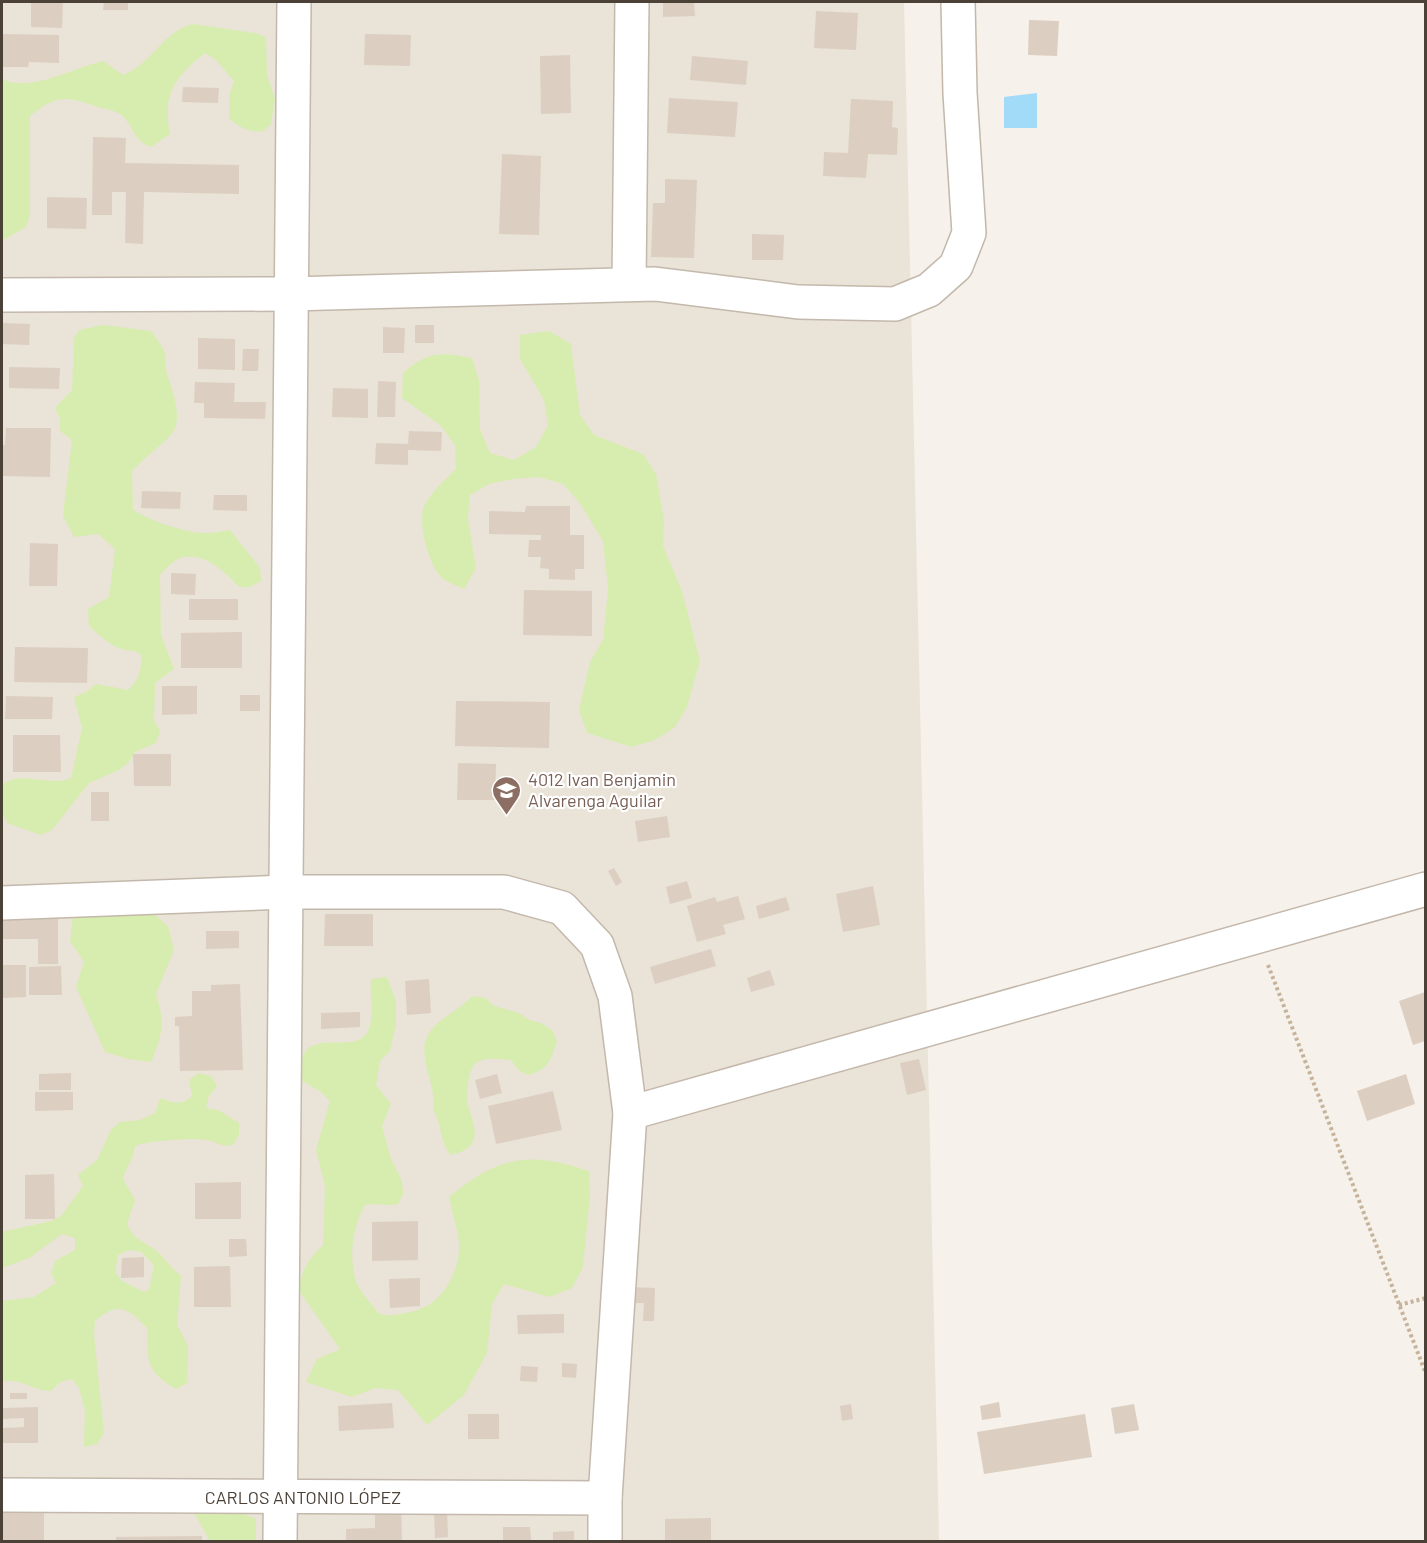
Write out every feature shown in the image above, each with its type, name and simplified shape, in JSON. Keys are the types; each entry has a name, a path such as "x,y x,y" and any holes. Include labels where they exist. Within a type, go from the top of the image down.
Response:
{"street":[{"path":"280,1542 294,2"},
{"path":"629,284 632,2"},
{"path":"2,295 290,294 655,284 798,302 895,304 929,290 956,266 969,233 960,93 958,2"},
{"path":"630,1113 1425,889"},
{"path":"2,903 286,892 504,892 562,908 597,945 615,996 630,1113 604,1498 605,1542"},
{"name":"CARLOS ANTONIO LÓPEZ","path":"2,1495 604,1498"}],"path":[{"path":"1257,936 1425,1374"},
{"path":"1399,1305 1425,1298"}],"shaded area":[{"path":"2,2 904,2 939,1541 2,1542"}],"green space":[{"path":"193,24 255,33 266,37 267,75 275,99 271,124 262,132 257,132 240,127 229,118 230,93 234,81 215,59 205,53 186,70 173,88 168,108 170,134 151,147 136,136 120,114 70,99 48,104 30,116 30,215 26,227 2,241 2,79 13,83 38,81 103,61 123,75 142,63 173,33"},
{"path":"103,325 151,331 165,354 166,372 177,413 172,433 132,471 133,510 158,522 198,533 230,530 260,568 261,581 250,587 239,587 212,564 196,557 178,559 160,575 161,635 174,669 155,683 154,720 160,731 156,743 135,752 129,762 119,770 89,783 52,830 41,835 7,823 2,811 2,785 27,778 63,781 71,778 82,728 74,697 86,692 96,684 128,690 137,678 141,665 139,653 113,645 89,626 88,609 109,597 115,549 98,534 74,537 63,516 72,440 60,431 60,419 55,408 72,390 74,338 79,330"},
{"path":"549,331 571,344 580,415 594,435 643,454 656,474 664,521 663,546 682,591 700,661 687,707 675,727 655,740 632,747 587,733 579,710 590,662 603,640 608,589 603,541 579,502 563,484 539,477 513,479 489,484 470,495 468,519 476,568 464,589 443,579 433,565 425,543 422,521 425,504 456,469 455,445 440,425 402,398 403,373 420,361 435,355 472,358 479,380 480,429 490,453 514,460 536,447 548,425 544,400 520,359 520,335"},
{"path":"149,910 168,926 174,950 156,994 162,1020 158,1044 151,1062 128,1059 105,1052 76,987 84,962 70,941 73,916"},
{"path":"387,977 396,1001 396,1025 390,1051 380,1061 376,1085 391,1104 382,1126 391,1159 402,1181 403,1194 398,1204 365,1205 355,1231 352,1250 353,1269 357,1283 378,1313 394,1315 421,1309 440,1296 453,1276 459,1253 458,1236 449,1197 483,1173 514,1161 531,1159 567,1164 589,1171 590,1195 583,1267 572,1288 550,1297 504,1284 492,1304 487,1353 464,1395 427,1425 398,1390 375,1388 352,1397 306,1382 317,1359 340,1349 299,1291 306,1265 323,1245 325,1186 316,1150 330,1101 321,1092 299,1079 301,1061 307,1050 317,1044 351,1042 361,1039 368,1031 371,1019 371,979"},
{"path":"472,996 486,998 494,1006 519,1013 529,1020 541,1023 552,1030 557,1041 548,1063 535,1073 528,1075 518,1070 511,1060 487,1059 476,1063 470,1075 467,1097 474,1125 474,1138 468,1148 451,1155 445,1145 433,1110 434,1100 424,1048 432,1029"},
{"path":"199,1073 211,1076 217,1086 209,1096 206,1108 218,1110 239,1123 239,1135 233,1145 191,1139 141,1144 135,1146 123,1179 135,1200 127,1224 130,1230 158,1252 181,1276 177,1325 188,1346 187,1383 176,1389 153,1370 148,1357 147,1328 134,1316 117,1309 103,1315 95,1321 94,1334 104,1433 97,1444 84,1447 85,1411 79,1388 72,1379 60,1382 51,1391 16,1382 2,1381 2,1301 34,1297 56,1283 51,1273 55,1261 75,1250 75,1238 62,1234 29,1258 2,1268 2,1232 51,1221 61,1216 83,1186 78,1175 97,1160 111,1130 120,1122 140,1120 155,1113 160,1098 177,1103 188,1099 192,1096 189,1080","holes":["129,1250 141,1252 154,1265 149,1289 144,1292 122,1281 115,1272 118,1255"]},
{"path":"191,1507 232,1509 256,1519 256,1541 210,1541"}],"water":[{"path":"1037,93 1037,128 1004,128 1004,97"}],"building":[{"path":"31,2 63,2 62,28 31,27"},
{"path":"104,2 128,2 128,10 103,10"},
{"path":"663,2 694,2 695,16 663,17"},
{"path":"816,11 858,13 856,50 814,48"},
{"path":"1029,20 1059,21 1057,56 1028,55"},
{"path":"2,34 59,35 59,63 29,62 28,67 2,67"},
{"path":"365,34 411,35 410,66 364,65"},
{"path":"570,55 571,113 541,114 540,56"},
{"path":"692,56 748,61 746,85 690,80"},
{"path":"183,87 219,88 218,103 182,102"},
{"path":"669,98 738,102 735,137 667,133"},
{"path":"851,99 893,101 892,127 898,128 897,155 868,154 866,178 823,176 824,152 848,153"},
{"path":"93,137 126,138 125,163 239,165 239,194 144,192 143,244 125,243 126,192 112,192 112,215 92,215"},
{"path":"502,154 541,156 539,235 499,234"},
{"path":"665,179 697,180 694,258 651,257 653,203 665,203"},
{"path":"47,197 87,198 86,229 47,228"},
{"path":"752,234 784,235 783,260 752,260"},
{"path":"2,323 30,324 29,345 2,344"},
{"path":"415,325 434,325 434,343 415,343"},
{"path":"383,327 405,328 404,353 383,353"},
{"path":"198,338 235,339 235,370 198,369"},
{"path":"243,349 259,349 258,371 242,371"},
{"path":"9,367 60,368 59,389 9,388"},
{"path":"378,381 396,382 395,417 377,417"},
{"path":"195,382 235,383 234,402 266,402 265,419 204,418 204,403 194,403"},
{"path":"333,388 368,389 368,418 332,417"},
{"path":"6,428 51,428 50,477 2,476 2,445 5,445"},
{"path":"409,431 442,432 441,451 408,450 408,465 375,464 376,443 408,444"},
{"path":"142,491 181,492 180,509 141,508"},
{"path":"214,495 247,495 247,511 213,510"},
{"path":"526,506 570,506 570,535 584,535 584,569 575,569 575,580 549,579 549,569 540,568 541,557 528,557 529,540 541,540 541,535 489,534 489,511 525,512"},
{"path":"30,543 58,544 57,586 29,586"},
{"path":"171,573 196,574 195,595 171,594"},
{"path":"524,590 592,591 592,636 523,635"},
{"path":"189,599 238,599 238,620 189,620"},
{"path":"242,632 242,668 181,668 181,633"},
{"path":"15,647 88,648 87,683 14,682"},
{"path":"162,686 197,686 197,714 162,715"},
{"path":"240,695 260,695 260,711 240,711"},
{"path":"6,696 53,697 52,719 5,719"},
{"path":"456,701 550,702 549,748 455,746"},
{"path":"13,735 60,735 61,772 13,772"},
{"path":"133,754 171,754 171,786 134,786"},
{"path":"458,763 496,764 495,800 457,800"},
{"path":"91,792 109,792 109,821 91,821"},
{"path":"667,816 670,837 638,842 635,821"},
{"path":"614,868 622,882 616,886 608,871"},
{"path":"687,881 692,898 670,904 666,887"},
{"path":"873,886 880,925 843,932 836,894"},
{"path":"738,896 745,919 723,925 726,934 697,942 687,906 715,897 717,902"},
{"path":"786,897 790,910 759,919 756,906"},
{"path":"2,906 58,908 58,964 38,964 38,939 2,939"},
{"path":"325,914 373,914 373,946 324,946"},
{"path":"206,931 239,931 239,948 206,949"},
{"path":"711,949 716,966 655,984 650,967"},
{"path":"2,965 26,965 26,997 2,998"},
{"path":"61,966 62,995 29,995 29,967"},
{"path":"770,970 775,985 751,992 747,978"},
{"path":"429,979 431,1013 407,1015 405,981"},
{"path":"240,984 243,1070 180,1071 179,1026 175,1026 175,1017 192,1016 192,991 211,991 211,985"},
{"path":"1425,992 1425,1041 1413,1045 1399,1001"},
{"path":"360,1012 360,1027 321,1029 321,1013"},
{"path":"919,1059 926,1090 907,1095 900,1063"},
{"path":"71,1073 71,1090 39,1090 39,1074"},
{"path":"497,1074 502,1093 480,1099 475,1080"},
{"path":"1406,1074 1415,1104 1367,1121 1357,1091"},
{"path":"553,1091 562,1130 496,1144 488,1106"},
{"path":"35,1092 73,1092 73,1110 35,1111"},
{"path":"54,1174 55,1219 25,1219 25,1175"},
{"path":"241,1182 241,1219 195,1219 195,1183"},
{"path":"418,1221 418,1260 372,1261 372,1222"},
{"path":"229,1239 246,1239 247,1256 229,1257"},
{"path":"144,1257 144,1277 121,1278 122,1258"},
{"path":"230,1266 231,1307 194,1307 194,1267"},
{"path":"420,1278 420,1306 390,1308 389,1279"},
{"path":"631,1287 655,1288 654,1321 643,1321 644,1303 630,1303"},
{"path":"564,1314 564,1333 518,1334 517,1315"},
{"path":"562,1363 577,1364 576,1378 562,1377"},
{"path":"521,1366 538,1367 537,1382 520,1381"},
{"path":"10,1393 27,1393 27,1399 10,1399"},
{"path":"999,1402 1001,1417 982,1420 980,1406"},
{"path":"392,1403 394,1428 339,1431 338,1406"},
{"path":"851,1404 853,1419 842,1421 840,1406"},
{"path":"1134,1404 1139,1430 1115,1434 1111,1408"},
{"path":"38,1407 38,1443 2,1443 2,1428 24,1427 24,1418 2,1419 2,1408"},
{"path":"468,1414 499,1414 499,1439 468,1439"},
{"path":"1085,1414 1092,1457 984,1474 977,1432"},
{"path":"375,1504 401,1504 402,1542 346,1542 346,1529 375,1528"},
{"path":"2,1509 44,1509 44,1542 2,1542"},
{"path":"434,1510 447,1510 448,1537 435,1538"},
{"path":"711,1518 711,1542 665,1542 665,1519"},
{"path":"503,1527 530,1527 531,1540 503,1541"},
{"path":"574,1531 574,1542 553,1542 553,1532"},
{"path":"202,1536 202,1542 116,1542 116,1537"}],"place":[{"name":"4012 Ivan Benjamin Alvarenga Aguilar","path":"507,816"}]}
